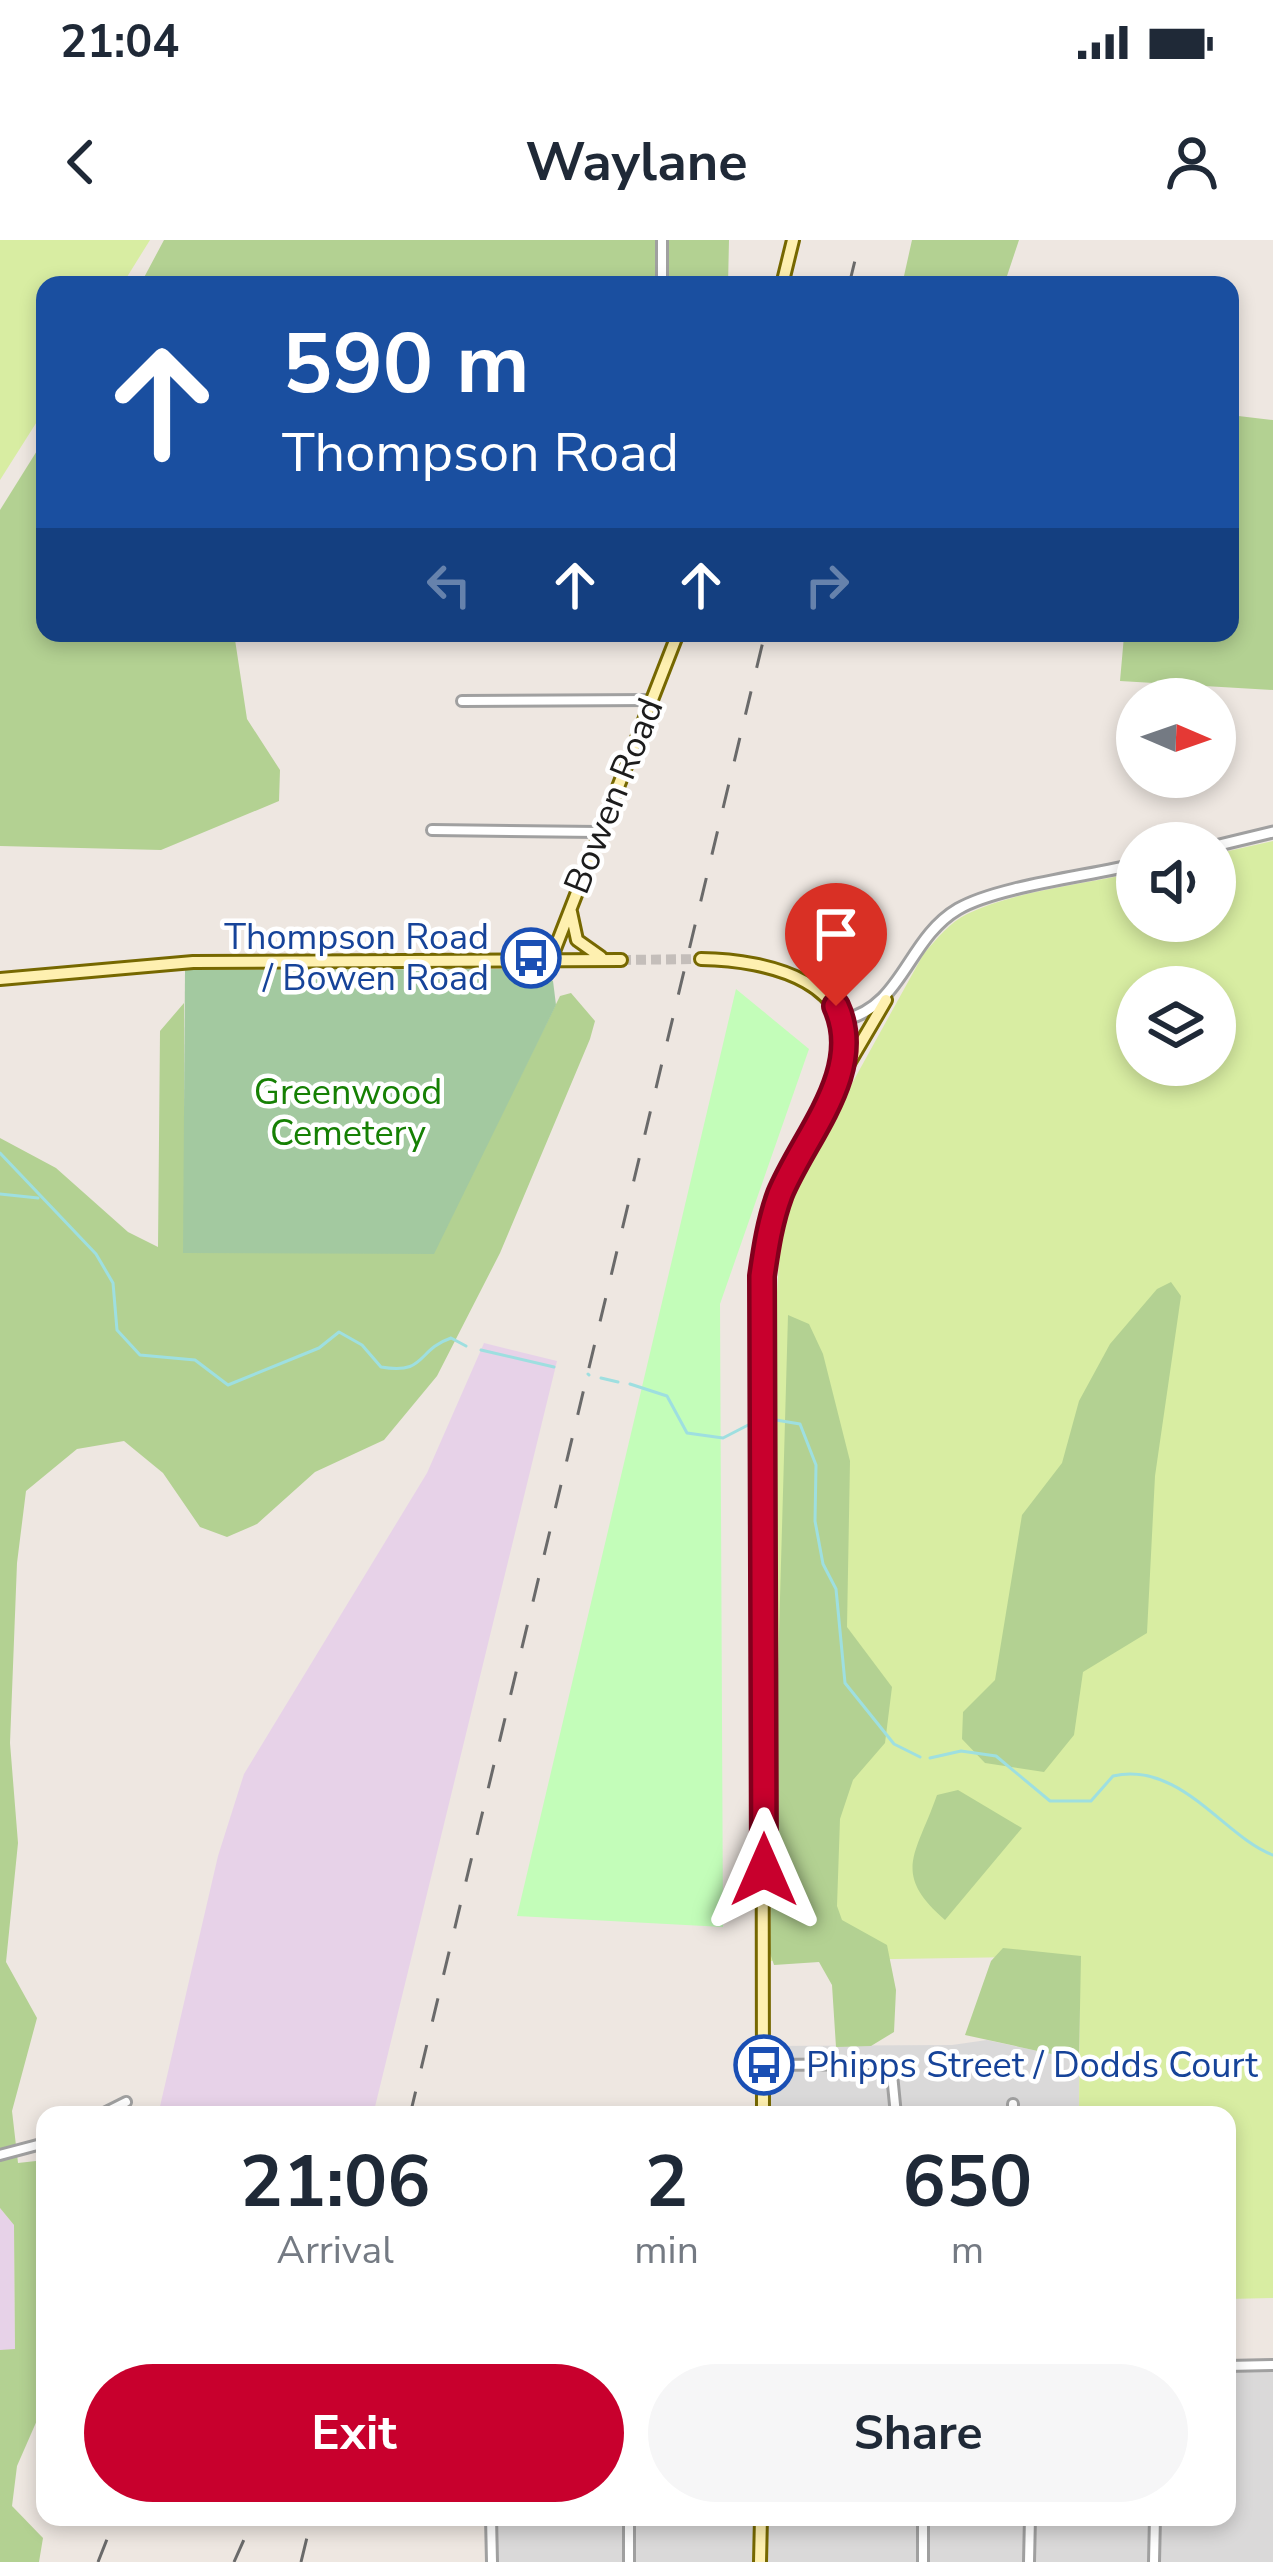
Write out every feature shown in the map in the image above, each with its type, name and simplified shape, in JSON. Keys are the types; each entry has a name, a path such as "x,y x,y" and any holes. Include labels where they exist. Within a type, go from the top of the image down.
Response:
{"main road":[{"path":"784,276 793,240"},
{"name":"Bowen Road","path":"551,959 675,642"},
{"path":"0,979 208,962 618,960 596,956 577,940 571,913 576,891"},
{"path":"701,959 750,962 794,974 825,994 843,1020 844,1060 834,1091"},
{"path":"763,2106 762,1276 778,1200 886,1000"},
{"path":"760,2562 761,2526"}],"street":[{"path":"662,240 662,276"},
{"path":"462,701 652,700"},
{"path":"432,830 598,832"},
{"path":"1236,841 1273,832"},
{"path":"843,1020 871,1012 886,1000 923,938 960,908 1116,869"},
{"path":"764,2065 891,2064 895,2106"},
{"path":"117,2106 125,2102"},
{"path":"0,2155 36,2145"},
{"path":"1236,2366 1273,2365"},
{"path":"491,2526 492,2562"},
{"path":"629,2526 629,2562"},
{"path":"923,2526 923,2562"},
{"path":"1029,2562 1030,2526"},
{"path":"1154,2526 1154,2562"}],"shaded area":[{"path":"484,1343 557,1361 375,2106 160,2106 218,1856 244,1774 427,1473"},
{"path":"987,2040 1079,2060 1079,2106 763,2106 764,2046 952,2045"},
{"path":"0,2208 14,2225 15,2350 0,2350"},
{"path":"1273,2366 1273,2562 496,2562 496,2526 1236,2526 1236,2367"}],"green space":[{"path":"0,240 150,240 128,276 36,276 36,423 0,480"},
{"path":"164,240 729,240 728,276 145,276"},
{"path":"912,240 1019,240 1007,276 904,276"},
{"path":"1239,416 1273,420 1273,690 1236,688 1236,678 1120,678 1123,642 1239,642"},
{"path":"36,452 36,642 235,642 247,719 280,770 279,801 161,850 0,846 0,510"},
{"path":"1273,841 1273,2298 1236,2299 1236,2106 1079,2106 1080,1956 771,1961 773,1357 780,1244 797,1183 924,953 967,914 1050,889 1116,876 1116,942 1236,942 1236,849"},
{"name":"Greenwood Cemetery","path":"536,969 553,981 556,1005 434,1254 183,1253 185,970"},
{"path":"736,989 809,1049 720,1304 723,1927 517,1916"},
{"path":"571,993 595,1021 590,1039 500,1253 437,1376 384,1440 315,1472 257,1524 227,1537 200,1527 163,1473 124,1441 77,1449 26,1491 17,1563 10,1743 18,1843 6,1962 37,2018 12,2111 18,2163 36,2161 36,2423 17,2466 12,2506 43,2538 39,2562 0,2562 0,2350 15,2349 14,2225 0,2208 0,1138 56,1168 128,1232 158,1247 160,1031 184,1003 185,1253 433,1253 560,996"},
{"path":"1171,1282 1181,1296 1155,1476 1147,1633 1083,1672 1074,1735 1044,1772 985,1763 962,1739 963,1712 995,1680 1022,1515 1062,1463 1079,1401 1110,1344 1157,1289"},
{"path":"788,1315 809,1324 823,1354 850,1461 847,1627 892,1687 885,1743 853,1780 840,1819 837,1906 842,1920 887,1945 896,1990 894,2032 871,2046 836,2047 832,1985 819,1962 774,1965 770,1953"},
{"path":"958,1790 1022,1828 945,1920 918,1889 913,1862 937,1795"},
{"path":"1003,1948 1081,1956 1079,2060 965,2035 991,1961"}],"waterway":[{"path":"0,1153 96,1254 113,1283 117,1330 140,1355 195,1360 228,1385 319,1348 339,1332 362,1345 381,1367 396,1369 414,1365 451,1338 466,1346"},
{"path":"0,1194 38,1198"},
{"path":"481,1350 554,1367"},
{"path":"601,1378 618,1382"},
{"path":"630,1384 667,1396 687,1433 723,1438 754,1422"},
{"path":"770,1419 800,1424 816,1465 815,1521 823,1564 836,1589 845,1683 894,1744 920,1757"},
{"path":"930,1758 961,1751 996,1756 1050,1801 1091,1801 1113,1776 1160,1779 1273,1855"}],"tunnel":[{"path":"621,960 701,959"}],"railway":[{"path":"851,276 860,240"},
{"path":"412,2106 763,642"},
{"path":"98,2562 112,2526"},
{"path":"234,2562 250,2526"},
{"path":"301,2562 310,2526"}],"place":[{"name":"Thompson Road / Bowen Road","path":"531,958"},
{"name":"Phipps Street / Dodds Court","path":"764,2065"}],"route":[{"path":"764,1870 762,1276 778,1200 834,1091 844,1060 843,1020 836,1006"}]}
